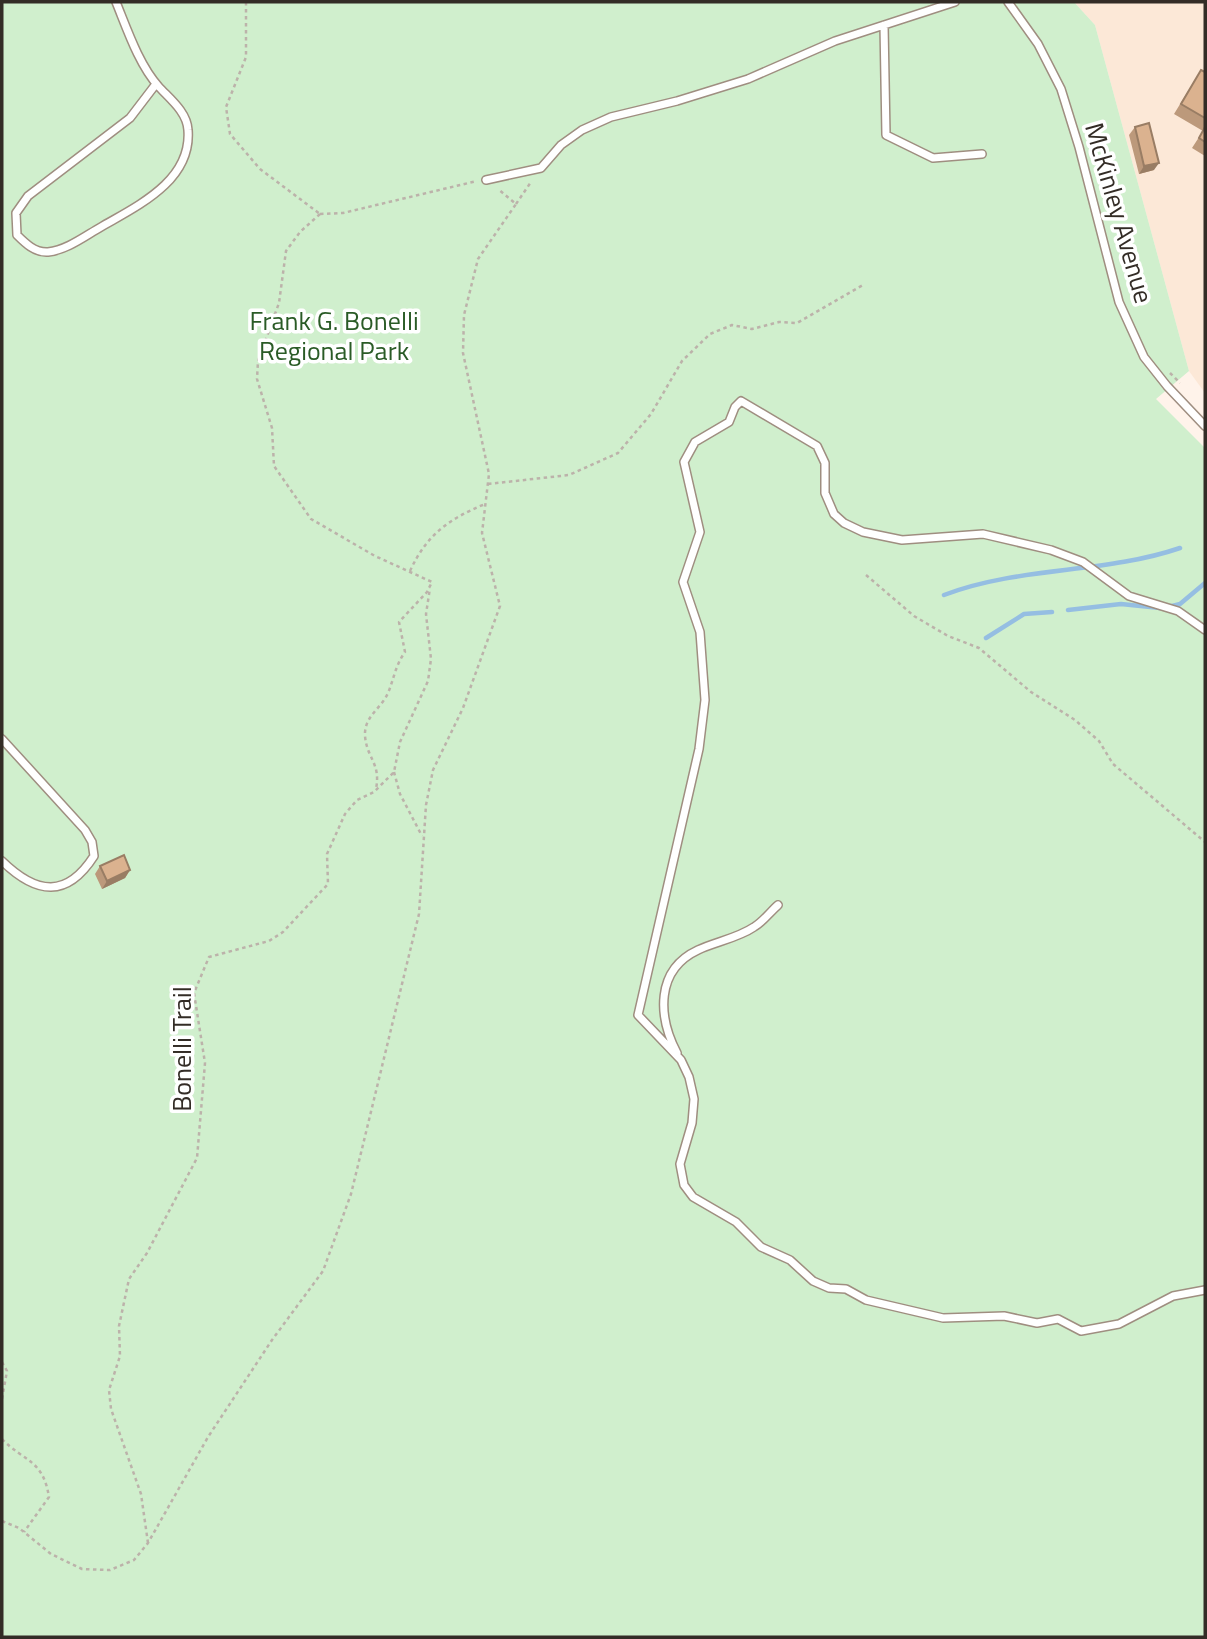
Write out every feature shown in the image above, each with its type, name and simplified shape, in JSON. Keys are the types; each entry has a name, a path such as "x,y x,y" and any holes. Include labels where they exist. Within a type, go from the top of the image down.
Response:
{"lane":[{"path":"116,2 156,84 180,108 188,128 187,148 175,174 156,195 66,247 46,252 28,246 17,234 16,213 28,196 130,118 156,84"},
{"path":"486,180 541,168 561,145 582,130 611,117 677,101 748,79 794,57 884,24 955,2"},
{"name":"McKinley Avenue","path":"1009,2 1038,44 1061,89 1079,147 1119,302 1144,357 1205,426"},
{"path":"884,24 886,135 933,158 982,154"},
{"path":"681,1060 638,1015 699,750 705,700 700,632 683,582 700,532 684,462 695,442 729,422 735,407 741,401 817,446 825,463 822,478 825,493 834,514 844,523 863,531 902,540 983,534 1051,550 1083,562 1129,596 1178,611 1205,630"},
{"path":"2,739 85,830 92,842 94,856 76,881 59,887 26,880 2,861"},
{"path":"778,905 753,928 681,959 663,991 662,1008 672,1043 681,1060 694,1099 692,1123 680,1164 684,1185 693,1197 736,1222 761,1247 790,1260 813,1281 829,1288 846,1289 866,1300 943,1318 1004,1316 1037,1323 1058,1319 1081,1331 1119,1324 1173,1296 1205,1290"}],"path":[{"path":"246,2 246,57 226,107 230,134 260,169 320,214 342,213 431,190 486,180 516,204"},
{"path":"2,1521 24,1532 62,1560 98,1572 129,1563 148,1544 208,1437 272,1340 323,1271 351,1194 419,914 423,838 433,770 463,708 500,606 482,533 489,474 463,353 464,315 478,259 541,168"},
{"path":"320,214 295,238 286,251 279,303 258,361 258,390 274,436 273,461 307,515 374,556 429,579 426,614 431,671 400,742 394,772 400,794 423,838"},
{"path":"488,484 569,475 618,453 651,414 682,361 710,334 732,325 751,329 779,322 797,324 863,285"},
{"path":"410,571 418,555 445,522 485,504"},
{"path":"866,575 914,616 948,636 979,648 1031,692 1075,720 1099,741 1113,764 1205,842"},
{"path":"376,789 379,771 367,743 366,728 370,715 388,693 392,674 405,652 399,622 430,588"},
{"name":"Bonelli Trail","path":"148,1544 141,1494 111,1409 108,1390 120,1356 119,1326 129,1279 147,1253 197,1158 205,1070 203,1037 194,1005 195,986 209,957 269,941 283,932 325,890 330,879 328,847 345,814 357,800 376,789 394,772"},
{"path":"2,1362 6,1371 2,1399"},
{"path":"2,1439 13,1450 36,1463 46,1479 49,1497 24,1532"}],"shaded area":[{"path":"1074,2 1205,2 1205,393 1189,371 1095,25"}],"green space":[{"name":"Frank G. Bonelli Regional Park","path":"2,2 1074,2 1095,25 1189,371 1156,399 1205,448 1205,1637 2,1637"}],"building":[{"path":"1201,70 1205,72 1205,118 1181,104"},
{"path":"1149,123 1159,163 1144,166 1135,127"},
{"path":"1205,127 1205,142 1199,138"},
{"path":"124,855 130,870 107,881 100,866"}],"waterway":[{"path":"944,595 1002,579 1122,562 1180,548"},
{"path":"1168,607 1180,604 1205,583"},
{"path":"1068,610 1121,604 1160,608"},
{"path":"986,638 1024,614 1052,612"}]}
